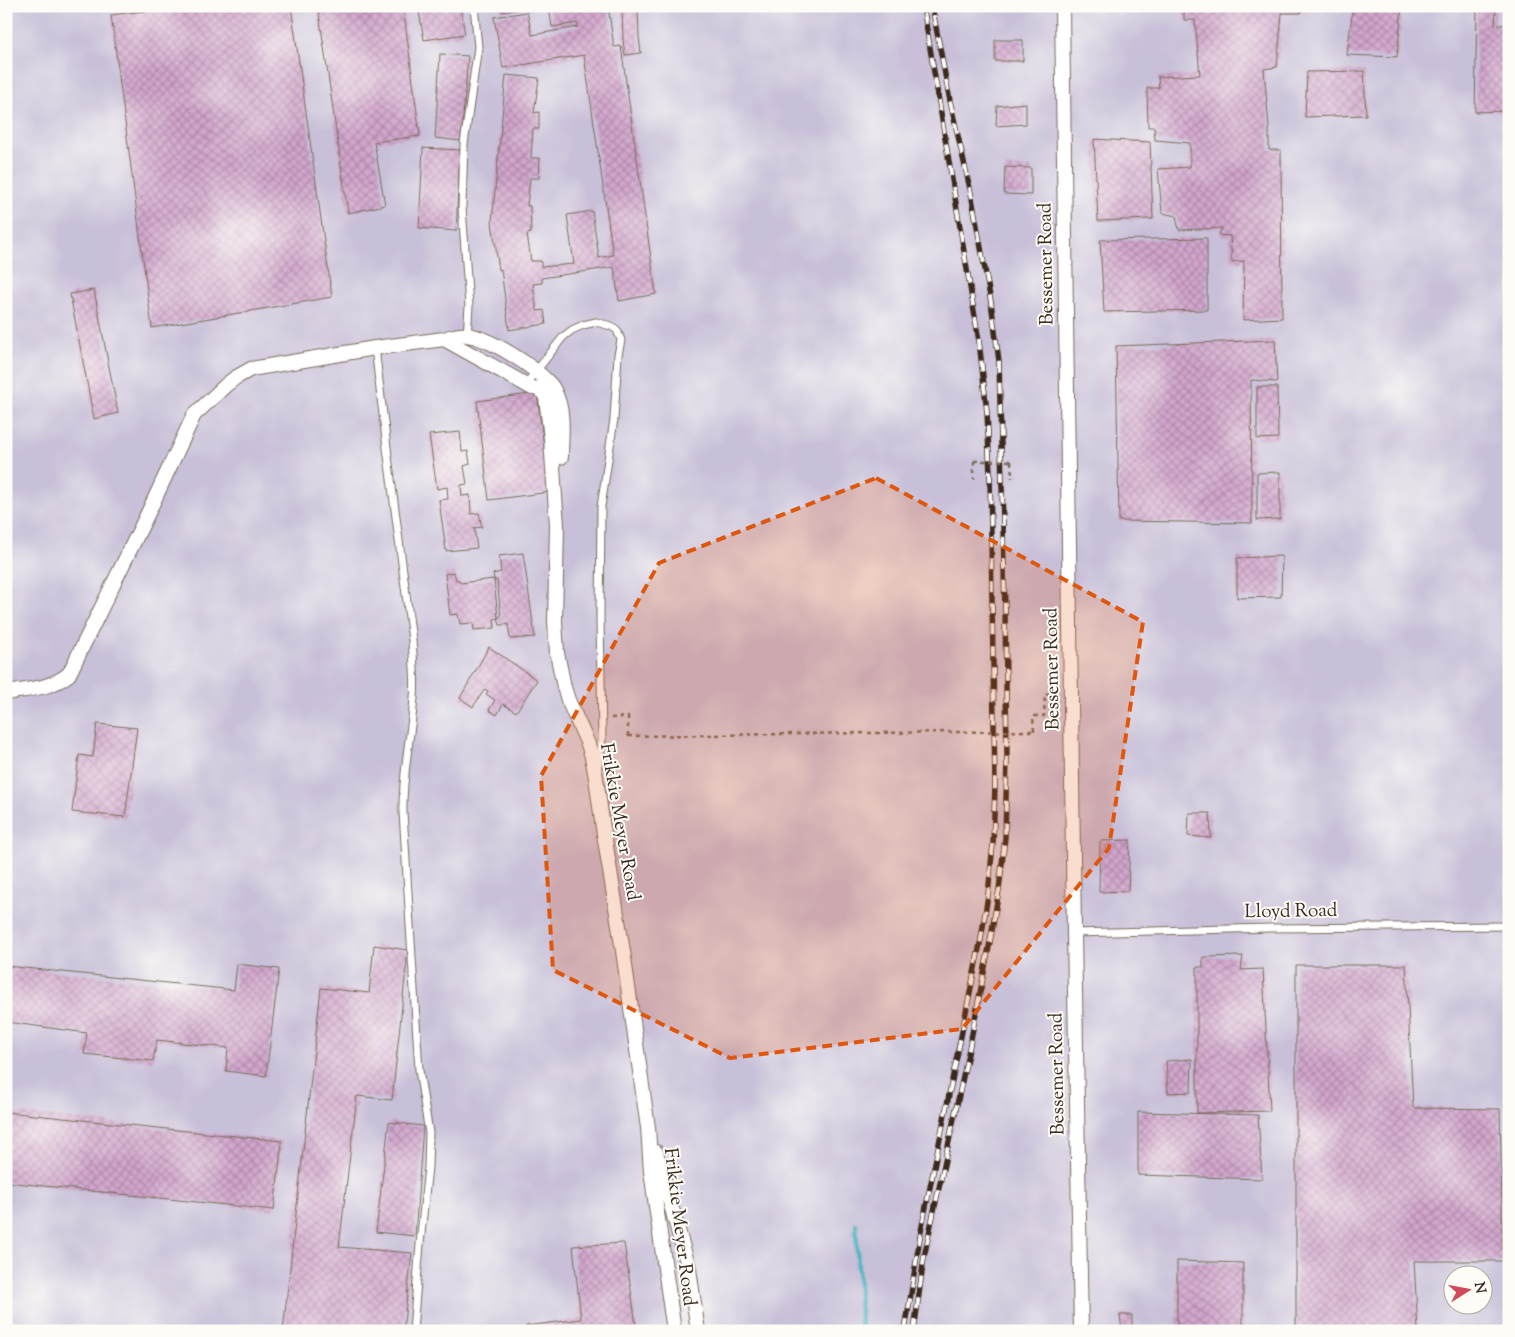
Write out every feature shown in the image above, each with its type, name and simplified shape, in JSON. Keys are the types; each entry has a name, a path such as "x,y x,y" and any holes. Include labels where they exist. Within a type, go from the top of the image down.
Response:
{"street":[{"name":"Bessemer Road","path":"1062,6 1081,1331"},
{"path":"6,692 45,687 56,683 69,674 194,415 235,378 251,369 375,348 444,339 453,335 468,335 484,339 535,371 547,381 559,401 561,415 561,490 557,525"},
{"path":"444,339 526,384 539,389 544,394 551,439 557,525"},
{"name":"Frikkie Meyer Road","path":"557,525 555,621 557,652 568,700 588,744 596,778 648,1128 651,1171 674,1331"},
{"name":"Frikkie Meyer Road","path":"648,1128 690,1270 698,1331"}],"lane":[{"path":"462,348 468,335 469,306 462,207 464,144 478,47 474,6"},
{"path":"526,384 564,337 583,325 596,322 601,323 611,326 619,335 621,340 618,355 614,419 601,507 602,741 596,778"},
{"path":"375,348 414,661 414,695 403,780 402,812 419,1070 429,1133 428,1167 413,1331"},
{"name":"Lloyd Road","path":"1074,933 1271,928 1509,926"}],"path":[{"path":"974,479 974,461 1011,461 1012,478"},
{"path":"602,718 628,717 628,736 1034,731 1033,716 1044,716 1045,696"}],"highlighted area":[{"path":"876,478 1143,622 1109,848 962,1029 730,1058 553,970 541,776 659,563"}],"shaded area":[{"path":"6,6 1509,6 1509,1331 6,1331"}],"building":[{"path":"187,6 291,6 332,297 152,328 111,15"},
{"path":"318,6 403,6 420,136 374,142 385,205 348,213"},
{"path":"418,6 460,6 465,34 424,40"},
{"path":"501,6 527,6 528,7 502,12"},
{"path":"549,6 608,6 614,47 621,46 656,294 619,301 614,267 542,278 542,283 533,284 537,311 544,310 546,324 509,330 501,269 499,270 492,222 506,75 539,78 534,113 539,112 539,129 533,129 531,158 540,158 539,178 530,178 527,206 530,206 531,233 527,234 531,261 541,261 541,267 574,264 567,215 592,211 599,258 613,255 584,55 503,68 494,17 527,12 532,35 578,27 577,23 552,27"},
{"path":"622,6 638,6 641,53 625,55"},
{"path":"1184,6 1301,6 1301,13 1282,13 1277,67 1264,69 1269,150 1281,150 1282,318 1243,320 1244,261 1232,262 1230,236 1219,235 1222,228 1179,230 1176,216 1162,213 1158,169 1190,167 1190,143 1155,140 1154,127 1148,127 1147,88 1159,88 1158,77 1200,75 1195,20 1184,20"},
{"path":"1353,6 1402,6 1397,57 1347,55"},
{"path":"1477,6 1496,6 1495,26 1506,24 1508,111 1475,112"},
{"path":"995,40 1023,40 1023,61 995,61"},
{"path":"440,54 468,56 461,141 435,138"},
{"path":"1364,71 1366,115 1305,117 1307,72"},
{"path":"1026,103 1026,124 996,126 997,106"},
{"path":"1094,139 1150,142 1153,219 1098,221"},
{"path":"423,148 460,150 456,231 419,228"},
{"path":"1005,167 1031,168 1031,195 1004,194"},
{"path":"1207,238 1207,310 1104,312 1100,240"},
{"path":"94,290 118,413 94,419 70,294"},
{"path":"1275,340 1277,382 1251,380 1252,523 1119,521 1116,346"},
{"path":"1257,387 1277,387 1278,438 1257,439"},
{"path":"537,393 550,492 489,500 477,401"},
{"path":"460,432 462,452 468,451 470,464 464,466 467,484 461,485 462,496 470,495 471,514 479,513 482,527 474,528 477,548 446,551 439,500 448,499 447,487 437,489 429,435"},
{"path":"1280,472 1280,519 1257,520 1257,473"},
{"path":"523,553 535,637 510,639 508,624 500,625 498,618 494,619 495,628 474,630 473,623 460,624 458,614 450,615 445,574 454,572 456,580 459,580 460,583 494,579 493,574 501,572 499,556","holes":["494,580 497,580 501,616 498,618"]},
{"path":"1282,556 1281,597 1237,598 1237,558"},
{"path":"489,647 537,680 516,712 503,704 497,715 489,710 495,700 486,694 488,691 485,689 473,707 460,698"},
{"path":"97,724 137,728 125,817 72,812 79,755 93,757"},
{"path":"1189,813 1210,813 1211,838 1188,836"},
{"path":"1130,840 1128,891 1099,892 1100,841"},
{"path":"374,945 408,950 392,1100 357,1096 339,1247 412,1253 403,1331 283,1331 321,988 369,993"},
{"path":"1243,956 1241,970 1263,969 1270,1111 1197,1113 1197,967 1203,967 1203,957"},
{"path":"237,964 279,969 266,1076 226,1071 228,1048 157,1040 153,1061 84,1054 87,1033 6,1022 6,966 234,990"},
{"path":"1296,965 1406,965 1413,1108 1500,1109 1503,1261 1414,1261 1418,1331 1296,1331"},
{"path":"1192,1059 1191,1092 1168,1093 1166,1061"},
{"path":"6,1112 282,1141 274,1210 6,1182"},
{"path":"1138,1112 1258,1115 1262,1179 1138,1175"},
{"path":"389,1122 423,1126 415,1236 376,1232"},
{"path":"624,1243 637,1331 526,1331 526,1326 581,1319 573,1246"},
{"path":"1177,1261 1243,1263 1243,1331 1177,1331"},
{"path":"1120,1315 1132,1315 1132,1331 1122,1331"}],"waterway":[{"path":"856,1224 861,1331"}],"railway":[{"path":"905,1331 921,1231 981,939 993,844 995,786 990,474 987,412 979,341 923,6"},
{"path":"914,1331 924,1257 969,1049 999,890 1005,838 1007,758 999,361 991,302 971,193 950,101 932,6"}]}
